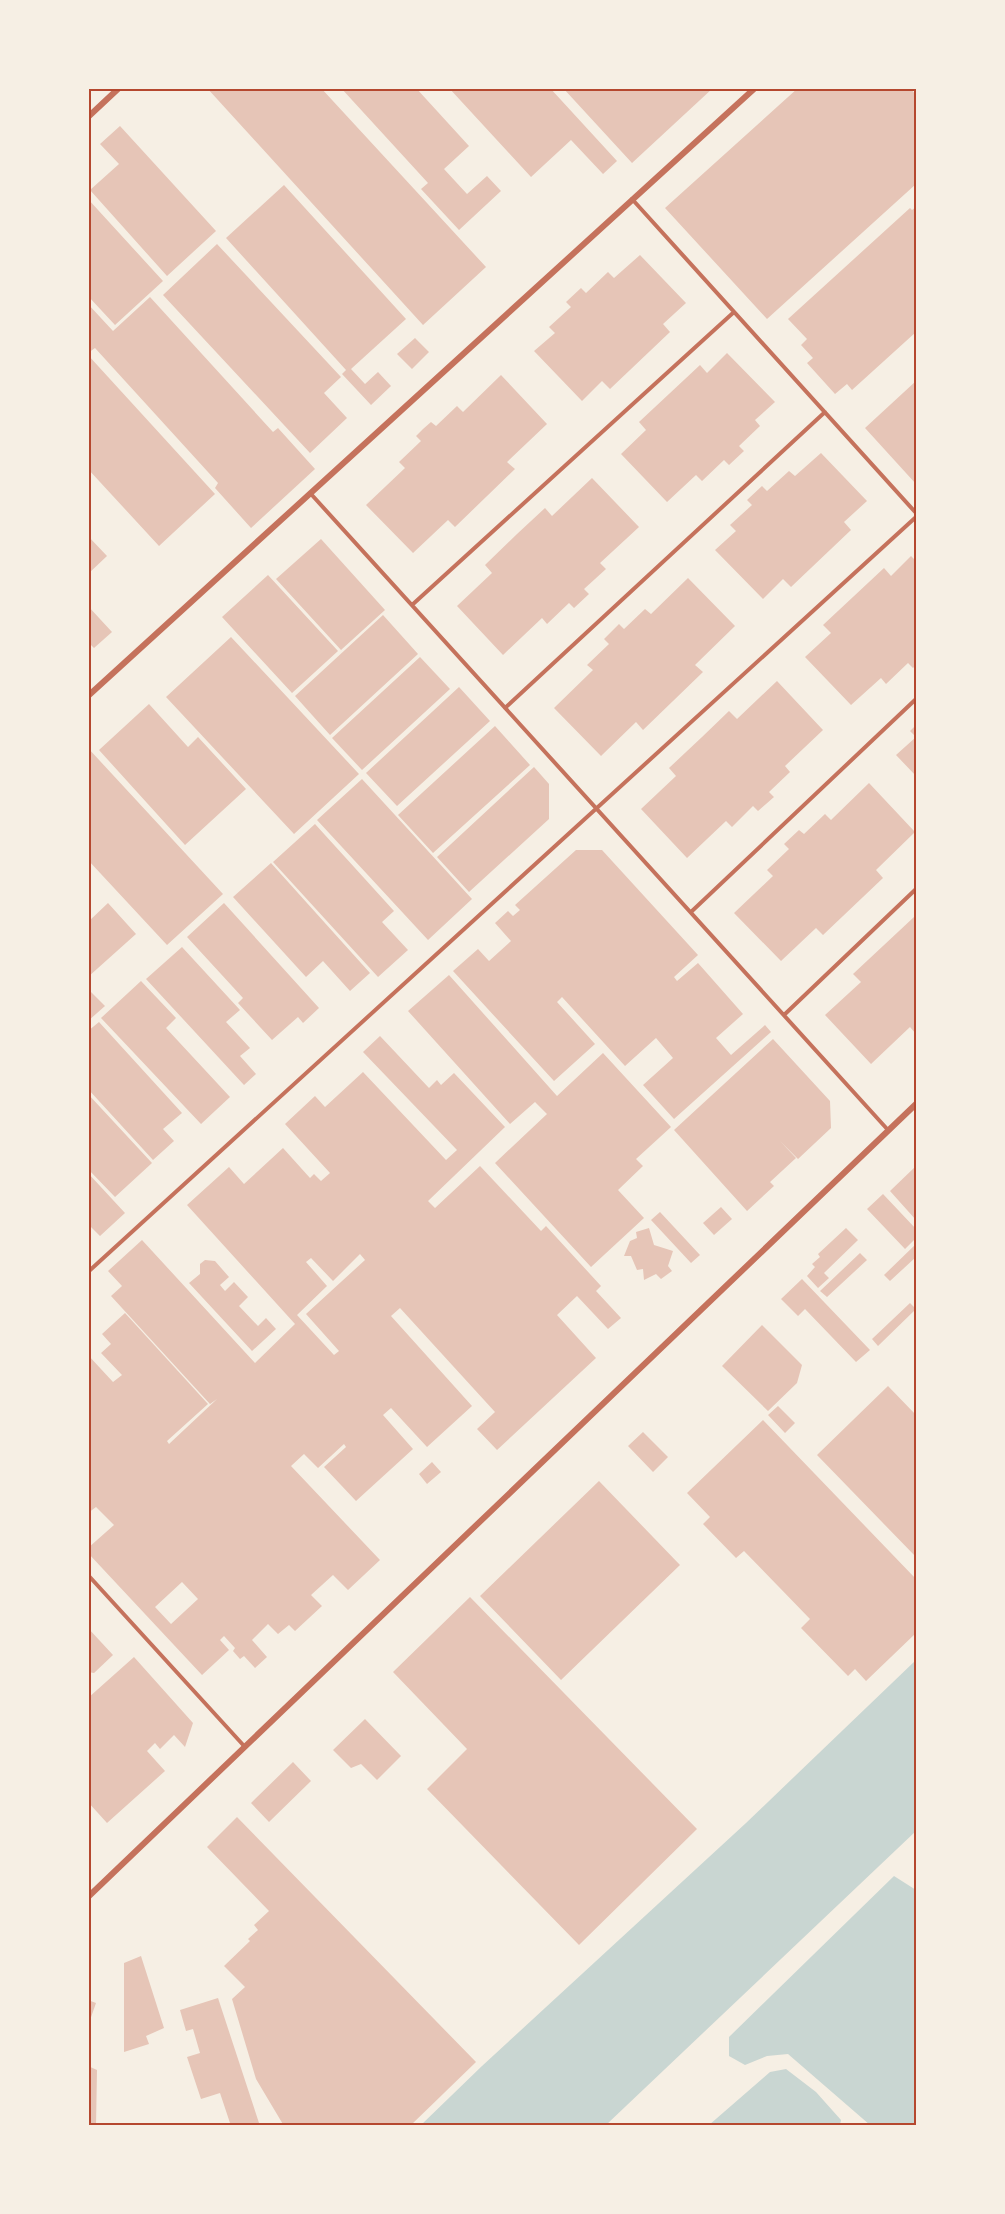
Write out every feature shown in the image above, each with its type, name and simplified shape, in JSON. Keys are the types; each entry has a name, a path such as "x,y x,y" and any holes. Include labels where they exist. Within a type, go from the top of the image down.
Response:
{"street":[{"path":"88,117 119,88"},
{"path":"88,696 755,88"},
{"path":"88,1897 916,1104"}],"lane":[{"path":"88,1272 916,515 632,199"},
{"path":"412,605 734,312"},
{"path":"505,708 825,412"},
{"path":"311,494 889,1130"},
{"path":"691,912 916,699"},
{"path":"784,1014 916,889"},
{"path":"88,1575 245,1747"}],"shaded area":[{"path":"916,1660 916,1831 606,2125 421,2125 746,1823"},
{"path":"894,1876 916,1890 916,2125 870,2125 788,2054 767,2056 745,2065 729,2056 729,2037"},
{"path":"786,2069 816,2092 841,2120 840,2125 709,2125 770,2072"}],"building":[{"path":"207,88 321,88 486,267 423,325"},
{"path":"341,88 416,88 469,146 444,169 467,194 487,176 501,191 459,230 421,189 428,183"},
{"path":"449,88 550,88 617,161 603,174 571,140 531,177"},
{"path":"563,88 713,88 632,163"},
{"path":"798,88 910,88 916,95 916,184 767,319 665,208"},
{"path":"120,126 216,231 167,276 90,190 119,164 100,144"},
{"path":"284,185 406,319 351,369 365,384 378,372 391,386 371,405 342,374 346,370 226,238"},
{"path":"88,199 163,281 115,325 88,296"},
{"path":"916,207 916,332 852,390 847,384 835,394 807,363 813,358 801,345 807,339 788,319 910,208 912,210"},
{"path":"217,244 341,377 324,393 347,418 310,453 163,295"},
{"path":"640,255 686,303 663,324 670,332 610,389 602,381 582,401 534,351 555,333 549,327 571,307 566,302 581,288 586,293 608,272 614,278"},
{"path":"150,297 273,432 278,428 315,469 251,528 215,488 218,483 95,348 88,353 88,304 113,331"},
{"path":"415,338 429,352 412,369 397,354"},
{"path":"727,353 775,402 755,420 760,426 739,446 744,451 729,465 724,460 702,481 696,475 667,502 621,454 646,430 639,422 700,365 707,373"},
{"path":"88,355 215,494 159,546 88,469"},
{"path":"501,375 547,424 507,462 515,469 455,527 448,520 413,553 366,505 405,468 399,462 421,441 416,436 423,429 431,422 436,426 457,406 463,412"},
{"path":"916,381 916,484 865,428"},
{"path":"821,453 867,501 844,522 851,530 791,587 783,579 763,599 715,550 736,531 730,525 752,505 747,500 762,486 767,491 789,471 795,476"},
{"path":"592,478 639,527 600,563 606,569 584,589 589,594 574,608 569,603 547,624 542,618 503,655 457,606 492,573 485,565 517,534 545,508 552,516"},
{"path":"88,536 107,556 88,574"},
{"path":"321,539 385,610 341,650 276,579"},
{"path":"911,556 916,561 916,665 913,668 908,663 886,684 881,678 851,705 805,657 831,633 823,625 884,568 891,576"},
{"path":"268,575 338,651 292,693 222,617"},
{"path":"688,578 735,626 695,665 703,672 643,730 636,722 601,756 554,708 593,670 587,665 609,644 604,639 619,624 624,629 645,609 651,614"},
{"path":"88,606 112,632 94,648 88,642"},
{"path":"383,615 418,654 330,735 295,696"},
{"path":"231,637 359,774 294,834 166,697"},
{"path":"420,657 450,689 362,770 332,738"},
{"path":"777,681 823,730 785,766 790,772 769,792 774,797 758,811 753,806 732,827 726,821 687,858 641,809 676,776 669,768 729,711 737,719"},
{"path":"459,687 490,721 397,806 366,773"},
{"path":"149,704 188,747 198,737 246,789 185,845 99,750"},
{"path":"916,725 916,737 910,731"},
{"path":"495,726 530,765 433,853 398,815"},
{"path":"916,737 916,776 896,755"},
{"path":"88,748 223,894 167,945 88,860"},
{"path":"534,767 549,784 549,819 469,892 437,857"},
{"path":"362,779 472,899 428,940 317,820"},
{"path":"869,783 915,832 876,870 883,878 823,935 816,928 781,961 734,913 773,876 767,870 789,849 784,844 799,830 804,834 825,814 831,820"},
{"path":"315,824 394,911 382,922 408,950 378,977 273,862"},
{"path":"576,850 602,850 698,955 674,977 677,981 698,963 743,1014 716,1038 731,1055 765,1025 771,1032 674,1119 643,1085 673,1058 656,1038 625,1066 562,997 557,1002 595,1044 554,1081 453,971 478,949 489,961 511,941 495,923 508,911 513,916 520,910 515,905"},
{"path":"271,863 370,973 350,991 323,961 306,977 233,897"},
{"path":"108,903 136,934 88,977 88,922"},
{"path":"224,903 319,1008 303,1023 298,1017 272,1040 238,1003 243,998 187,937"},
{"path":"914,917 916,920 916,1034 910,1027 871,1064 825,1015 861,982 853,974"},
{"path":"182,947 240,1010 226,1022 250,1048 240,1056 256,1074 244,1085 146,979"},
{"path":"449,975 557,1096 603,1053 671,1127 636,1159 643,1166 618,1190 644,1218 591,1267 495,1163 547,1114 535,1102 510,1124 408,1011"},
{"path":"141,981 176,1018 166,1028 230,1097 201,1124 101,1018"},
{"path":"88,989 105,1006 88,1021"},
{"path":"99,1022 182,1113 163,1129 174,1141 153,1160 88,1089 88,1031"},
{"path":"380,1036 429,1088 437,1080 441,1085 454,1073 505,1127 428,1201 435,1208 480,1166 541,1231 546,1226 601,1286 596,1291 621,1318 608,1329 577,1296 557,1315 596,1358 497,1450 477,1429 495,1412 400,1308 391,1316 472,1406 427,1447 391,1408 383,1415 413,1449 356,1501 324,1467 346,1447 344,1444 318,1468 304,1454 291,1466 380,1560 348,1590 333,1575 311,1595 322,1606 295,1631 289,1625 278,1634 268,1624 252,1640 267,1657 255,1668 244,1656 240,1659 233,1651 235,1648 224,1636 220,1640 229,1650 202,1675 88,1553 88,1548 114,1525 96,1507 88,1513 88,1355 113,1382 122,1375 101,1353 111,1344 102,1334 125,1313 208,1404 167,1441 169,1444 217,1399 210,1404 111,1296 122,1286 108,1271 142,1240 255,1363 295,1324 187,1205 229,1167 244,1184 283,1148 310,1178 314,1174 321,1181 330,1173 285,1124 315,1096 325,1107 363,1072 446,1160 457,1150 363,1052","holes":["360,1254 365,1260 306,1314 339,1351 334,1355 297,1315 327,1286 306,1262 311,1258 333,1281","182,1582 198,1599 171,1624 155,1607"]},
{"path":"773,1039 830,1101 831,1128 798,1159 780,1141 796,1158 770,1182 774,1186 747,1211 674,1130"},
{"path":"88,1094 152,1163 115,1197 88,1169"},
{"path":"916,1166 916,1220 890,1191"},
{"path":"88,1173 125,1213 100,1236 88,1224"},
{"path":"883,1194 916,1229 916,1238 905,1249 867,1209"},
{"path":"721,1207 732,1219 714,1235 703,1223"},
{"path":"660,1212 700,1255 691,1263 651,1220"},
{"path":"649,1228 654,1245 673,1251 668,1266 672,1271 661,1279 656,1274 644,1280 643,1269 637,1270 631,1256 624,1256 630,1241 637,1238 636,1232"},
{"path":"846,1228 858,1240 824,1273 829,1278 818,1288 807,1276 815,1267 812,1264 820,1257 818,1254"},
{"path":"916,1244 916,1257 890,1281 884,1275"},
{"path":"860,1253 867,1260 827,1297 820,1291"},
{"path":"205,1260 215,1261 229,1277 220,1285 225,1291 234,1282 248,1297 239,1306 258,1326 266,1318 276,1329 252,1351 189,1283 200,1274 200,1264"},
{"path":"802,1279 870,1350 856,1362 805,1309 798,1316 781,1299"},
{"path":"910,1303 916,1309 878,1346 872,1339"},
{"path":"762,1325 802,1365 797,1383 768,1411 722,1366"},
{"path":"888,1386 916,1415 916,1557 817,1455"},
{"path":"778,1406 795,1423 785,1433 768,1415"},
{"path":"763,1420 916,1579 916,1633 866,1681 855,1669 848,1676 801,1628 810,1619 744,1551 736,1558 703,1524 710,1517 687,1493"},
{"path":"643,1432 668,1457 653,1472 628,1446"},
{"path":"432,1462 441,1472 427,1484 419,1474"},
{"path":"599,1481 680,1565 561,1680 480,1596"},
{"path":"470,1597 697,1829 579,1945 427,1789 467,1749 393,1672"},
{"path":"88,1628 113,1655 94,1673 88,1672"},
{"path":"134,1657 193,1723 185,1747 174,1735 160,1749 155,1743 147,1751 165,1771 107,1823 88,1802 88,1698"},
{"path":"365,1719 401,1756 377,1780 361,1764 351,1768 333,1750"},
{"path":"293,1762 311,1781 269,1822 251,1803"},
{"path":"237,1817 476,2062 410,2126 284,2126 256,2079 232,1999 245,1987 224,1966 250,1941 248,1939 258,1930 254,1925 269,1911 207,1847"},
{"path":"141,1956 164,2028 146,2036 149,2044 124,2052 124,1963"},
{"path":"218,1998 260,2126 231,2126 220,2093 201,2099 187,2057 200,2053 193,2029 186,2031 180,2010"},
{"path":"88,2000 96,2003 89,2023 88,2023"},
{"path":"88,2066 97,2070 96,2126 88,2126"}]}
